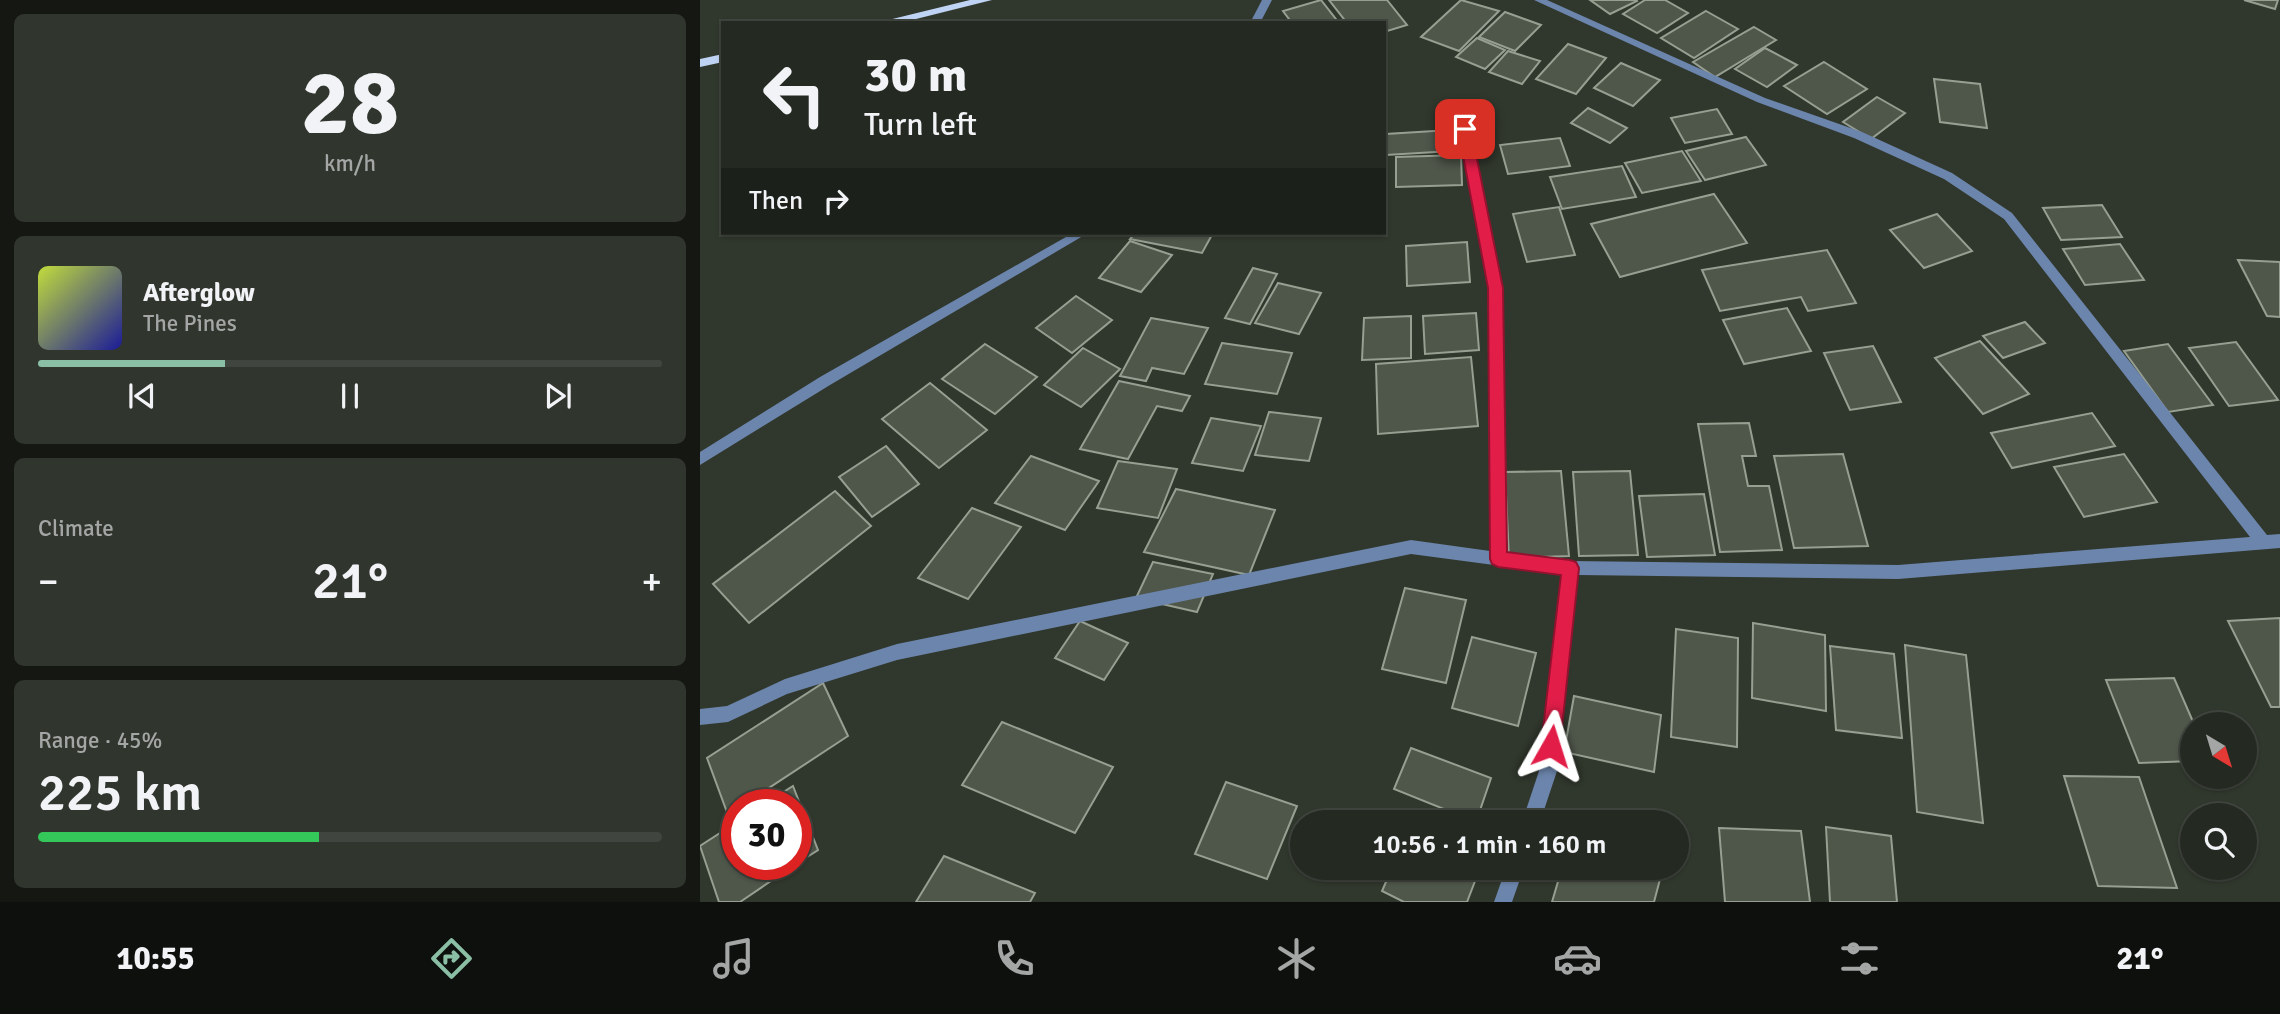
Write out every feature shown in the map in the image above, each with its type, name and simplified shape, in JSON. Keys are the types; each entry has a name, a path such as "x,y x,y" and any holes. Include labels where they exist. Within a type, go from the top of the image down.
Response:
{"main road":[{"path":"892,21 986,0"},
{"path":"700,63 721,58"}],"street":[{"path":"1256,21 1267,0"},
{"path":"1539,0 1761,100 1858,135 1948,176 2008,216 2262,541"},
{"path":"1471,116 1465,129 1496,288 1498,559"},
{"path":"700,459 825,381 1079,235"},
{"path":"700,717 728,714 785,687 897,652 1411,547 1570,568 1898,572 2280,541"},
{"path":"1535,810 1548,772 1570,568"},
{"path":"1503,902 1511,880"}],"building":[{"path":"1321,0 1337,21 1290,21 1283,11"},
{"path":"1329,0 1387,0 1407,25 1386,31 1386,21 1345,21"},
{"path":"1461,0 1499,11 1459,51 1421,37"},
{"path":"1590,0 1636,0 1637,1 1610,14"},
{"path":"1645,0 1665,0 1688,13 1657,33 1623,14"},
{"path":"2244,0 2278,0 2275,9"},
{"path":"1706,11 1738,29 1694,58 1661,38"},
{"path":"1505,12 1541,25 1515,51 1479,37"},
{"path":"1754,27 1776,40 1715,77 1693,62"},
{"path":"1477,38 1505,50 1485,69 1456,57"},
{"path":"1568,44 1606,58 1576,94 1536,79"},
{"path":"1765,48 1797,65 1767,87 1735,69"},
{"path":"1508,51 1540,61 1522,84 1489,72"},
{"path":"1824,62 1867,89 1827,114 1784,86"},
{"path":"1621,63 1660,80 1633,106 1594,88"},
{"path":"1934,79 1980,84 1987,128 1940,122"},
{"path":"1877,97 1905,113 1871,139 1843,122"},
{"path":"1588,108 1627,128 1610,143 1571,123"},
{"path":"1717,109 1732,134 1685,143 1671,118"},
{"path":"1450,130 1452,151 1386,155 1386,134"},
{"path":"1746,137 1766,165 1705,180 1686,151"},
{"path":"1560,138 1570,166 1508,174 1500,145"},
{"path":"1682,151 1701,181 1642,193 1625,163"},
{"path":"1461,155 1462,185 1396,187 1396,157"},
{"path":"1622,166 1636,197 1562,209 1550,177"},
{"path":"1714,194 1747,243 1620,277 1591,224"},
{"path":"2102,205 2122,237 2061,240 2043,208"},
{"path":"1559,207 1575,255 1527,262 1513,214"},
{"path":"1937,214 1972,251 1924,268 1890,230"},
{"path":"1133,235 1212,235 1202,253 1130,239"},
{"path":"1130,241 1172,255 1141,292 1099,278"},
{"path":"1467,242 1470,282 1407,286 1406,246"},
{"path":"2120,244 2144,280 2085,285 2063,249"},
{"path":"1827,250 1856,303 1808,311 1801,297 1720,311 1702,270"},
{"path":"2238,260 2280,262 2280,317 2267,316"},
{"path":"1253,268 1277,274 1250,324 1225,318"},
{"path":"1278,283 1321,293 1299,334 1255,323"},
{"path":"1076,296 1112,320 1072,353 1036,328"},
{"path":"1787,308 1811,351 1744,364 1723,320"},
{"path":"1476,313 1479,350 1425,354 1423,316"},
{"path":"1411,316 1411,358 1362,360 1364,318"},
{"path":"1151,318 1208,328 1184,374 1152,368 1146,381 1120,376"},
{"path":"2025,322 2045,343 2003,358 1983,336"},
{"path":"1980,341 2029,394 1983,414 1935,358"},
{"path":"2236,342 2278,400 2229,406 2189,348"},
{"path":"1222,343 1292,353 1277,394 1205,384"},
{"path":"985,344 1037,377 995,414 942,379"},
{"path":"2168,344 2213,405 2168,412 2124,351"},
{"path":"1873,346 1901,402 1850,410 1824,353"},
{"path":"1083,348 1120,369 1081,407 1044,385"},
{"path":"1471,357 1478,426 1378,434 1376,364"},
{"path":"1119,381 1190,396 1182,411 1157,406 1128,459 1080,449"},
{"path":"930,383 987,430 939,468 882,419"},
{"path":"1269,412 1321,418 1309,461 1255,455"},
{"path":"2092,413 2115,446 2012,468 1991,433"},
{"path":"1211,418 1261,426 1243,471 1192,463"},
{"path":"1749,423 1756,456 1742,456 1748,486 1769,486 1782,550 1720,552 1698,424"},
{"path":"886,446 919,484 872,517 839,477"},
{"path":"1843,454 1868,546 1794,548 1774,456"},
{"path":"2124,454 2157,502 2084,517 2054,467"},
{"path":"1031,456 1099,481 1065,530 995,503"},
{"path":"1118,461 1177,469 1158,518 1097,508"},
{"path":"1561,471 1569,556 1509,558 1505,472"},
{"path":"1630,471 1638,555 1579,556 1573,472"},
{"path":"1176,489 1275,510 1249,575 1144,552"},
{"path":"835,491 871,526 749,623 713,584"},
{"path":"1704,494 1715,555 1647,557 1639,496"},
{"path":"972,508 1021,527 968,599 918,578"},
{"path":"1153,562 1213,574 1197,612 1136,598"},
{"path":"1405,588 1466,600 1446,683 1382,669"},
{"path":"2280,618 2280,707 2271,707 2228,621"},
{"path":"1080,621 1128,643 1104,680 1055,658"},
{"path":"1753,623 1825,635 1826,711 1752,698"},
{"path":"1676,629 1738,638 1737,747 1671,737"},
{"path":"1472,637 1536,653 1518,726 1452,708"},
{"path":"1905,645 1966,655 1983,823 1917,812"},
{"path":"1830,646 1894,654 1902,738 1836,730"},
{"path":"2174,678 2189,712 2180,712 2180,761 2139,763 2106,680"},
{"path":"823,683 848,736 767,789 721,789 721,796 707,758"},
{"path":"1574,696 1661,715 1654,772 1564,752"},
{"path":"1002,722 1113,767 1075,833 962,785"},
{"path":"1411,748 1491,778 1480,810 1446,810 1394,789"},
{"path":"2064,776 2139,777 2177,888 2098,886"},
{"path":"1226,782 1297,806 1295,810 1290,810 1290,823 1267,879 1195,854"},
{"path":"1826,827 1891,836 1897,902 1830,902"},
{"path":"1719,828 1801,831 1810,902 1725,902"},
{"path":"721,832 721,880 772,880 740,902 719,902 700,846"},
{"path":"812,835 818,850 812,854"},
{"path":"944,856 1035,893 1030,902 916,902"},
{"path":"1387,880 1475,880 1467,902 1404,902 1382,891"},
{"path":"1558,880 1660,880 1654,902 1552,902"}],"route":[{"path":"1465,129 1496,288 1498,559 1570,568 1551,746"}]}
